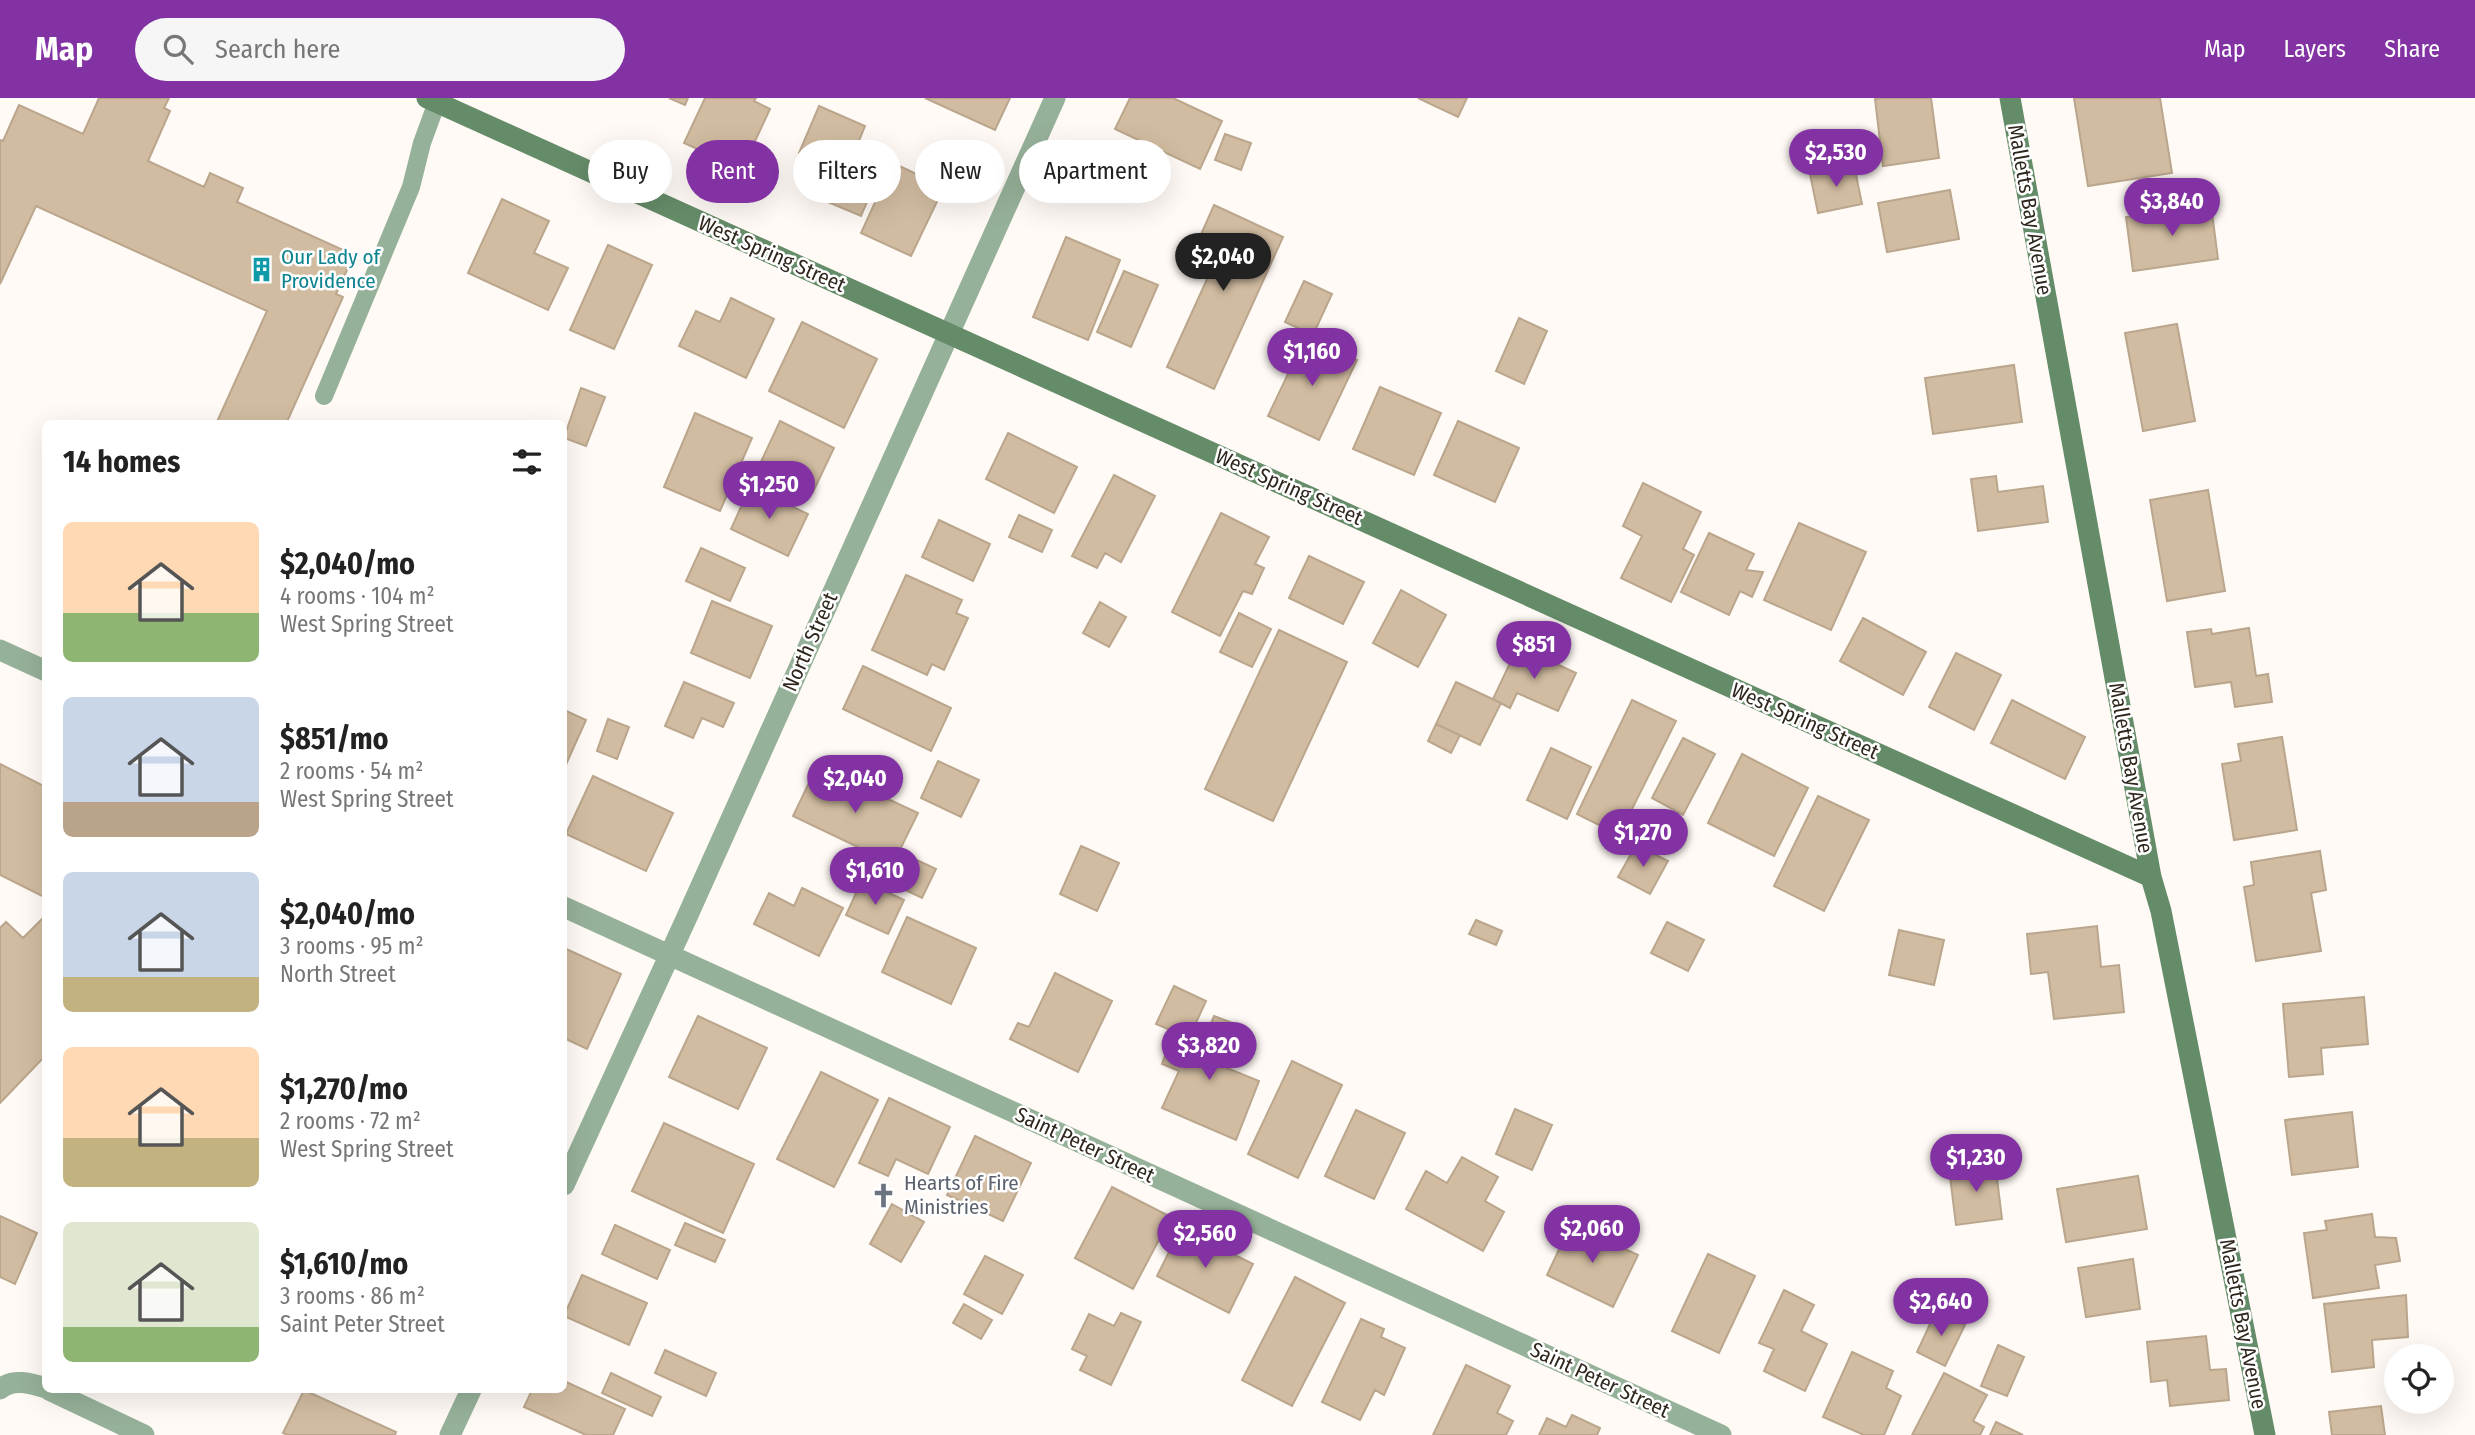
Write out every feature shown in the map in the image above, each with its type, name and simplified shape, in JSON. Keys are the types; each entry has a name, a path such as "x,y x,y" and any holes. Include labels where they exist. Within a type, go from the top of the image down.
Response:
{"street":[{"name":"North Street","path":"567,1178 1055,98"},
{"name":"Malletts Bay Avenue","path":"2010,98 2151,877 2161,911 2265,1435"},
{"name":"West Spring Street","path":"432,100 2151,877"},
{"path":"0,650 42,669"},
{"name":"Saint Peter Street","path":"567,908 1721,1435"},
{"path":"0,1389 7,1383 25,1382 42,1387"},
{"path":"55,1393 144,1435"},
{"path":"450,1435 470,1393"}],"lane":[{"path":"324,396 411,187 432,100"}],"building":[{"name":"Our Lady of Providence","path":"99,98 169,98 164,108 170,111 148,161 204,187 210,173 243,188 237,202 354,255 336,294 343,297 288,420 218,420 267,311 36,206 0,284 0,140 3,141 19,105 83,134"},
{"path":"669,98 688,98 685,105"},
{"path":"705,98 756,98 754,101 770,109 756,140 686,140 686,144 684,143"},
{"path":"925,98 1010,98 995,130"},
{"path":"1130,98 1173,98 1222,121 1200,169 1171,155 1171,140 1138,140 1115,129"},
{"path":"1418,98 1467,98 1458,117"},
{"path":"1931,98 1939,158 1883,166 1875,99"},
{"path":"2074,98 2160,98 2172,173 2088,186"},
{"path":"819,106 865,126 859,140 805,140"},
{"path":"1225,134 1251,143 1241,170 1215,160"},
{"path":"1854,165 1862,204 1818,213 1810,174"},
{"path":"901,167 915,173 915,203 936,203 911,256 861,233 875,203 901,203"},
{"path":"1950,190 1959,239 1887,252 1878,203"},
{"path":"502,199 549,221 534,253 568,268 548,310 468,273"},
{"path":"830,203 867,203 861,216"},
{"path":"1214,205 1283,237 1214,389 1167,367 1213,266 1191,257"},
{"path":"2211,205 2218,259 2133,271 2126,217"},
{"path":"1066,237 1120,260 1088,340 1033,317"},
{"path":"608,245 652,265 614,349 570,330"},
{"path":"1124,271 1158,285 1131,347 1097,332"},
{"path":"1304,281 1332,294 1313,335 1285,322"},
{"path":"731,298 774,319 746,378 679,346 696,311 720,322"},
{"path":"1519,318 1547,331 1524,384 1496,371"},
{"path":"802,322 877,359 844,428 769,391"},
{"path":"2177,324 2195,421 2143,431 2125,333"},
{"path":"1306,336 1357,360 1319,440 1268,416"},
{"path":"2014,365 2022,422 1933,434 1925,378"},
{"path":"1380,387 1441,413 1414,475 1353,449"},
{"path":"581,388 605,397 586,446 567,439 567,429"},
{"path":"695,413 752,438 720,511 664,487"},
{"path":"780,421 834,448 813,492 759,466"},
{"path":"1458,421 1519,448 1495,502 1434,475"},
{"path":"1008,433 1077,467 1054,513 986,479"},
{"path":"1114,475 1155,496 1121,562 1105,553 1097,568 1072,556"},
{"path":"1996,476 1998,492 2043,486 2048,522 1978,531 1971,479"},
{"path":"1643,483 1701,512 1683,549 1694,555 1671,602 1621,578 1642,536 1623,526"},
{"path":"750,487 808,514 788,556 731,529"},
{"path":"2208,490 2225,591 2167,601 2150,500"},
{"path":"1221,513 1269,537 1255,564 1264,568 1252,594 1243,591 1220,636 1172,612"},
{"path":"1019,515 1052,530 1042,552 1009,537"},
{"path":"939,520 990,544 973,581 922,557"},
{"path":"1799,523 1866,552 1831,630 1764,600"},
{"path":"1709,533 1754,554 1746,570 1763,572 1752,597 1740,591 1729,615 1681,592"},
{"path":"701,548 745,568 730,601 686,581"},
{"path":"1309,556 1364,582 1343,624 1289,598"},
{"path":"906,575 962,600 956,613 968,618 944,670 932,664 927,675 872,650"},
{"path":"1401,590 1446,615 1418,667 1373,643"},
{"path":"712,601 772,626 750,678 691,653"},
{"path":"1100,602 1126,617 1109,647 1083,633"},
{"path":"1239,613 1271,629 1252,667 1220,652"},
{"path":"1863,618 1926,652 1903,695 1840,661"},
{"path":"2249,628 2256,676 2268,674 2272,702 2235,707 2231,682 2195,687 2187,632 2211,629 2212,634"},
{"path":"1279,630 1347,662 1273,821 1205,789"},
{"path":"1518,646 1576,673 1558,711 1517,693 1510,708 1493,699"},
{"path":"1956,653 2001,675 1974,730 1929,707"},
{"path":"863,666 951,708 931,751 843,709"},
{"path":"684,682 734,703 723,727 702,718 693,738 665,726"},
{"path":"1456,682 1501,703 1480,745 1436,724"},
{"path":"1632,700 1676,721 1619,835 1577,814"},
{"path":"2012,700 2085,737 2065,779 1991,743"},
{"path":"567,711 586,720 567,762"},
{"path":"608,719 629,727 617,759 597,751"},
{"path":"1436,724 1460,735 1451,753 1428,741"},
{"path":"2282,737 2297,830 2234,840 2222,764 2241,761 2238,744"},
{"path":"1683,738 1715,754 1683,815 1652,798"},
{"path":"1551,748 1591,767 1567,819 1527,800"},
{"path":"1742,754 1808,788 1774,856 1708,823"},
{"path":"938,761 979,780 961,817 921,798"},
{"path":"0,764 42,785 42,896 0,875"},
{"path":"817,766 918,813 893,864 793,816"},
{"path":"593,776 673,813 646,871 567,834"},
{"path":"1818,796 1869,820 1824,911 1774,886"},
{"path":"1636,845 1668,861 1650,894 1618,877"},
{"path":"1081,846 1119,863 1097,911 1060,894"},
{"path":"2320,851 2326,890 2311,893 2321,951 2256,961 2244,887 2254,885 2251,862"},
{"path":"904,854 936,869 922,898 891,883"},
{"path":"862,880 904,900 888,934 846,915"},
{"path":"802,888 843,908 819,956 754,924 769,893 794,906"},
{"path":"907,917 976,948 951,1004 882,972"},
{"path":"42,919 42,1059 0,1103 0,928 6,922 23,938"},
{"path":"1476,920 1502,931 1496,945 1469,934"},
{"path":"1667,922 1704,940 1688,971 1651,953"},
{"path":"2097,926 2101,967 2119,965 2124,1012 2054,1019 2048,972 2031,974 2027,934"},
{"path":"1899,930 1944,940 1934,985 1889,975"},
{"path":"567,949 621,974 587,1049 567,1039"},
{"path":"1055,973 1112,1001 1078,1072 1010,1039 1018,1023 1029,1027"},
{"path":"1174,986 1206,1001 1189,1038 1156,1024"},
{"path":"2364,997 2368,1044 2321,1048 2323,1074 2289,1077 2283,1004"},
{"path":"698,1016 767,1048 738,1109 669,1077"},
{"path":"1214,1016 1238,1025 1222,1066 1259,1081 1236,1140 1162,1108 1179,1071 1162,1064 1172,1036 1201,1048"},
{"path":"1292,1061 1342,1085 1298,1178 1248,1154"},
{"path":"821,1072 878,1100 834,1187 777,1159"},
{"path":"889,1098 950,1127 928,1174 896,1159 888,1176 859,1163"},
{"path":"1515,1109 1552,1125 1532,1170 1496,1154"},
{"path":"1356,1110 1405,1133 1374,1199 1325,1176"},
{"path":"2352,1112 2358,1167 2292,1175 2285,1120"},
{"path":"664,1123 754,1164 723,1233 632,1191"},
{"path":"975,1136 1031,1163 1003,1221 947,1195"},
{"path":"1462,1157 1498,1177 1485,1201 1504,1212 1483,1251 1406,1209 1426,1171 1447,1183"},
{"path":"1995,1162 2002,1219 1956,1225 1949,1168"},
{"path":"2138,1176 2147,1229 2066,1242 2057,1189"},
{"path":"1112,1187 1171,1217 1133,1289 1075,1258"},
{"path":"892,1204 924,1222 901,1262 870,1244"},
{"path":"2372,1214 2375,1237 2396,1238 2400,1261 2375,1265 2379,1288 2313,1298 2304,1233 2327,1230 2325,1221"},
{"path":"0,1216 37,1233 15,1284 0,1277"},
{"path":"685,1223 725,1240 715,1262 675,1245"},
{"path":"1571,1224 1638,1255 1613,1307 1547,1275"},
{"path":"615,1225 670,1250 657,1279 602,1254"},
{"path":"1181,1228 1253,1264 1229,1313 1157,1276"},
{"path":"1708,1254 1755,1276 1719,1353 1672,1331"},
{"path":"985,1256 1023,1275 1002,1314 964,1294"},
{"path":"2133,1259 2140,1309 2086,1317 2078,1268"},
{"path":"582,1275 647,1303 629,1345 567,1317 567,1309"},
{"path":"1295,1277 1345,1303 1292,1406 1242,1380"},
{"path":"1784,1290 1814,1305 1801,1331 1827,1344 1805,1391 1764,1371 1774,1349 1759,1343"},
{"path":"2406,1295 2408,1337 2372,1340 2374,1367 2332,1372 2324,1304"},
{"path":"964,1304 992,1320 981,1339 953,1323"},
{"path":"1936,1311 1965,1325 1945,1366 1917,1352"},
{"path":"1121,1313 1141,1322 1111,1385 1080,1370 1087,1356 1072,1349 1089,1314 1114,1326"},
{"path":"1361,1319 1384,1329 1381,1337 1405,1348 1384,1395 1375,1390 1360,1420 1322,1402"},
{"path":"2206,1336 2210,1370 2226,1369 2229,1400 2170,1406 2167,1380 2151,1382 2147,1342"},
{"path":"1998,1345 2024,1357 2007,1396 1981,1386"},
{"path":"665,1350 716,1373 706,1396 655,1373"},
{"path":"1852,1352 1893,1371 1886,1388 1901,1396 1884,1435 1864,1435 1823,1417"},
{"path":"1466,1365 1510,1386 1497,1413 1513,1421 1506,1435 1433,1435"},
{"path":"611,1373 661,1397 652,1416 602,1393"},
{"path":"1944,1373 1987,1395 1973,1421 1984,1427 1980,1435 1912,1435"},
{"path":"567,1382 625,1409 613,1435 586,1435 524,1407 531,1393 567,1393"},
{"path":"303,1393 311,1393 396,1432 395,1435 283,1433"},
{"path":"2381,1406 2385,1435 2332,1435 2329,1412"},
{"path":"1572,1415 1600,1428 1597,1435 1539,1435 1547,1418 1566,1427"},
{"path":"1996,1422 2023,1435 1990,1435"}],"place":[{"name":"Our Lady of Providence","path":"261,269"},
{"name":"Hearts of Fire Ministries","path":"884,1195"}]}
